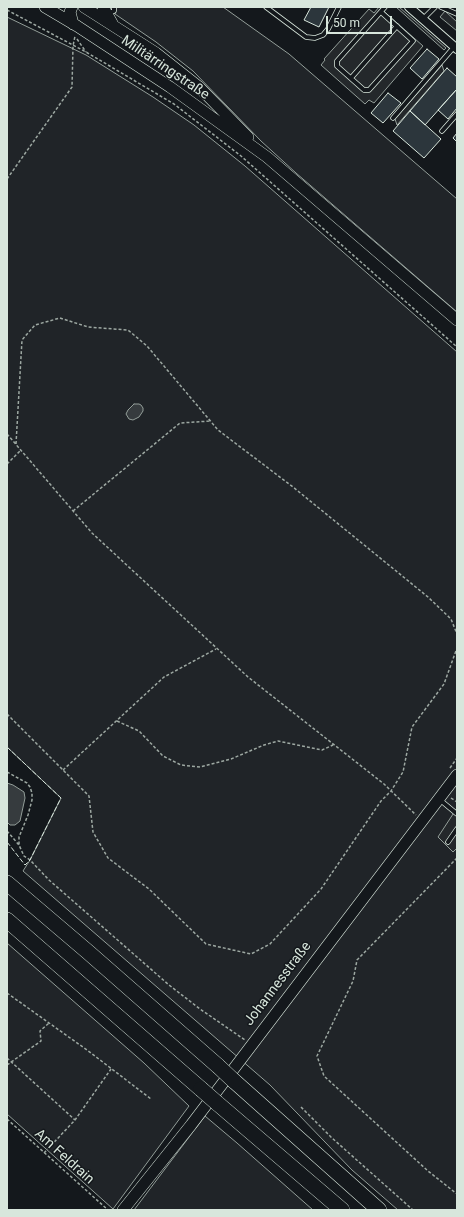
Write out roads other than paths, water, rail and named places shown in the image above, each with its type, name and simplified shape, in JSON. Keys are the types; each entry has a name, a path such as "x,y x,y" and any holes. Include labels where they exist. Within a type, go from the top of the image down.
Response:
{"highway":[{"path":"7,872 76,935 79,945"},
{"path":"7,883 218,1066 379,1210"},
{"path":"7,920 342,1210"}],"main road":[{"name":"Militärringstraße","path":"45,7 170,87 267,156"},
{"path":"72,7 70,12 73,24"},
{"name":"Militärringstraße","path":"84,7 156,53 199,87 267,156 457,320"},
{"path":"108,9 113,25"},
{"name":"Johannesstraße","path":"123,1210 191,1125 457,775"}],"street":[{"path":"409,7 456,48"}],"lane":[{"path":"266,7 306,37 315,38 323,35 328,29 339,7"},
{"path":"381,12 413,41 370,90 364,90 337,66 336,60 385,7"},
{"path":"423,19 435,7"},
{"path":"441,7 457,14"},
{"path":"351,78 396,26"},
{"path":"393,118 456,48"},
{"path":"442,131 457,114"},
{"path":"438,799 457,814"},
{"path":"448,842 457,829"}]}
